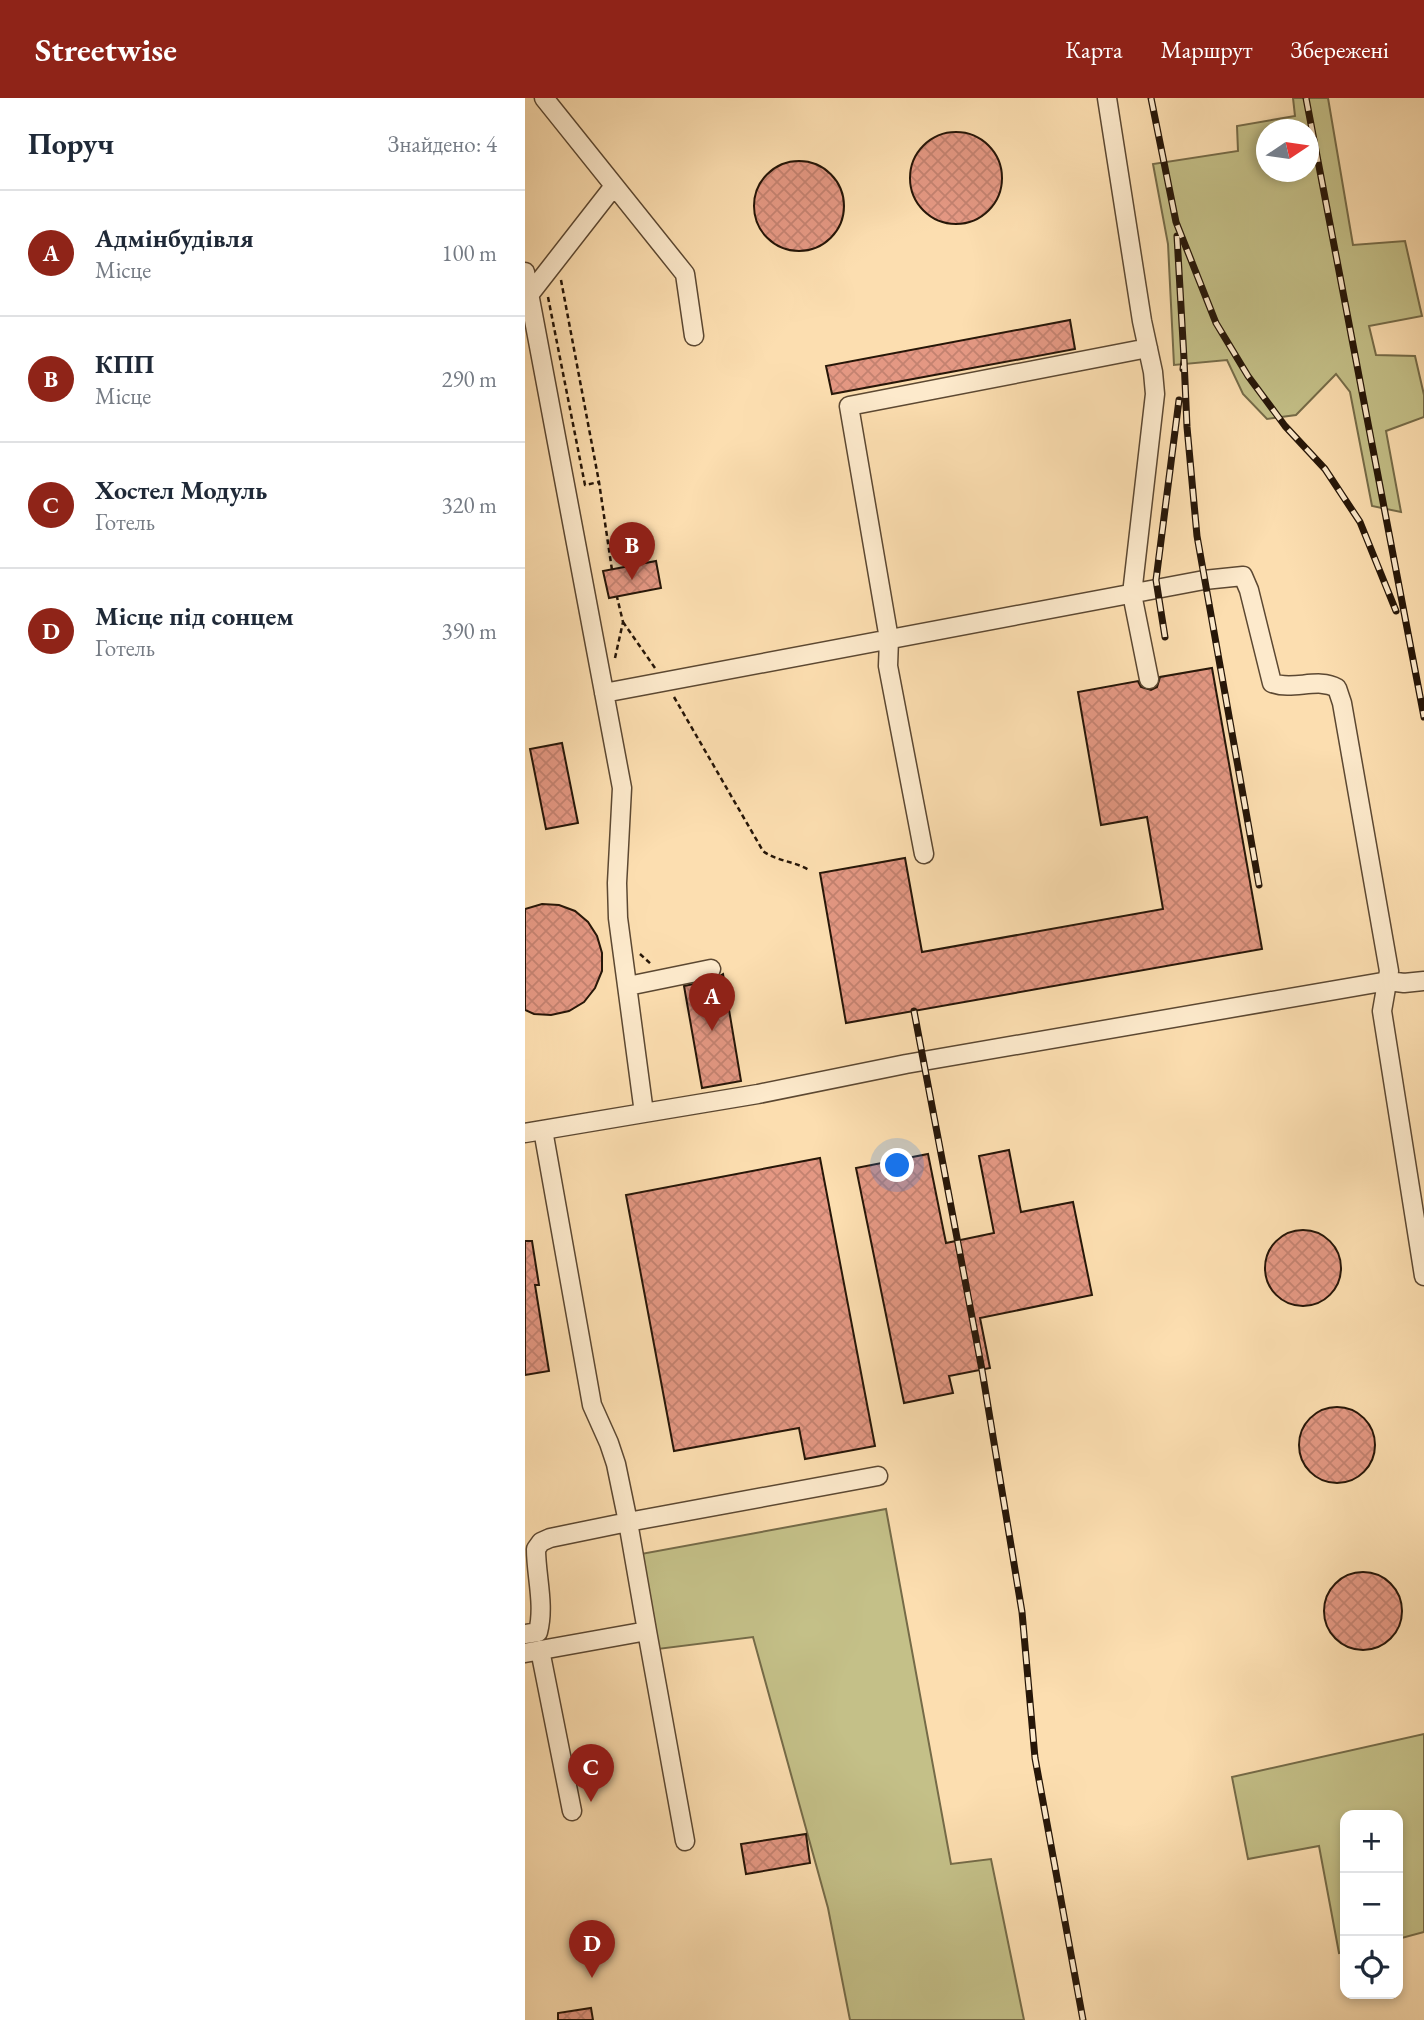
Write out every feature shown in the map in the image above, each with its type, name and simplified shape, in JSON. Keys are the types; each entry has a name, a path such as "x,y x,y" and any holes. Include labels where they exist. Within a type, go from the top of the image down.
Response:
{"lane":[{"path":"544,98 685,274 694,336"},
{"path":"1107,98 1153,372 1154,394 1132,594 1149,679"},
{"path":"529,295 614,186"},
{"path":"525,272 622,788 618,918 643,1114"},
{"path":"924,854 888,666 888,639 849,406 1148,348"},
{"path":"604,693 1204,580 1243,576 1249,590 1272,683 1283,687 1329,684 1337,688 1342,703 1374,873 1389,971 1382,1011 1424,1276"},
{"path":"628,986 711,969"},
{"path":"685,1841 616,1464 591,1405 534,1132 1388,981 1424,981"},
{"path":"525,1634 538,1632 540,1625 536,1549 541,1542 549,1538 878,1476"},
{"path":"572,1811 533,1652 647,1631"}],"path":[{"path":"557,259 599,482 612,570"},
{"path":"543,277 585,485 599,482"},
{"path":"623,622 664,681 763,851 809,870"}],"shaded area":[{"path":"1293,98 1328,98 1353,245 1405,241 1422,316 1369,326 1376,355 1415,356 1424,395 1424,417 1386,431 1401,512 1372,506 1350,392 1336,374 1296,415 1267,419 1243,394 1227,360 1174,365 1168,244 1153,164 1238,151 1237,126 1256,123 1256,182 1319,182 1319,119 1278,119 1295,116"},
{"path":"886,1509 951,1864 991,1859 1024,2020 850,2020 828,1908 753,1637 658,1649 641,1554"},
{"path":"1424,1734 1424,1932 1403,1938 1403,1810 1340,1810 1339,1953 1319,1846 1248,1859 1232,1777"}],"building":[{"path":"956,132 974,136 988,146 998,160 1002,178 998,196 988,210 974,220 956,224 938,220 924,210 914,196 910,178 914,160 924,146 938,136"},
{"path":"799,161 816,164 831,174 841,189 844,206 841,223 831,238 816,248 799,251 782,248 767,238 757,223 754,206 757,189 767,174 782,164"},
{"path":"1070,320 1075,349 832,394 826,366"},
{"path":"656,561 661,588 609,598 603,571"},
{"path":"1212,668 1262,949 846,1023 820,873 905,858 922,952 1163,909 1147,817 1101,825 1078,692 1138,681 1141,687 1151,690 1157,687 1160,677"},
{"path":"562,743 578,823 546,829 530,749"},
{"path":"542,904 559,905 575,911 588,922 597,936 602,953 602,971 595,988 584,1002 569,1011 551,1015 534,1014 525,1010 525,909"},
{"path":"723,974 741,1081 702,1088 684,986 713,980"},
{"path":"1009,1150 1021,1212 1073,1202 1092,1295 980,1318 990,1368 949,1376 953,1393 904,1403 856,1168 928,1154 946,1243 994,1233 979,1156"},
{"path":"820,1158 875,1446 805,1459 799,1428 674,1451 626,1195"},
{"path":"1303,1230 1318,1233 1330,1241 1338,1253 1341,1268 1338,1283 1330,1295 1318,1303 1303,1306 1288,1303 1276,1295 1268,1283 1265,1268 1268,1253 1276,1241 1288,1233"},
{"path":"525,1241 532,1241 539,1285 535,1285 549,1371 525,1375"},
{"path":"1330,1407 1344,1407 1358,1413 1369,1424 1375,1445 1372,1460 1364,1472 1344,1483 1330,1483 1316,1477 1305,1466 1299,1452 1299,1438 1305,1424 1316,1413"},
{"path":"1355,1572 1371,1572 1385,1578 1396,1589 1402,1603 1402,1619 1396,1633 1385,1644 1371,1650 1355,1650 1341,1644 1330,1633 1324,1619 1324,1603 1330,1589 1341,1578"},
{"path":"806,1834 810,1863 746,1874 741,1844"},
{"path":"591,2008 593,2020 558,2020 558,2013"}],"railway":[{"path":"1151,98 1176,222 1216,323 1248,376 1285,426 1325,469 1360,522 1396,611"},
{"path":"1306,98 1424,717"},
{"path":"1177,236 1183,369"},
{"path":"1184,359 1197,536 1259,885"},
{"path":"1165,637 1156,580 1179,400"},
{"path":"914,1011 982,1370 1022,1612 1035,1758 1083,2020"}],"place":[{"name":"КПП","path":"632,580"},
{"name":"Адмінбудівля","path":"712,1031"},
{"name":"Хостел Модуль","path":"591,1802"},
{"name":"Місце під сонцем","path":"592,1978"}]}
